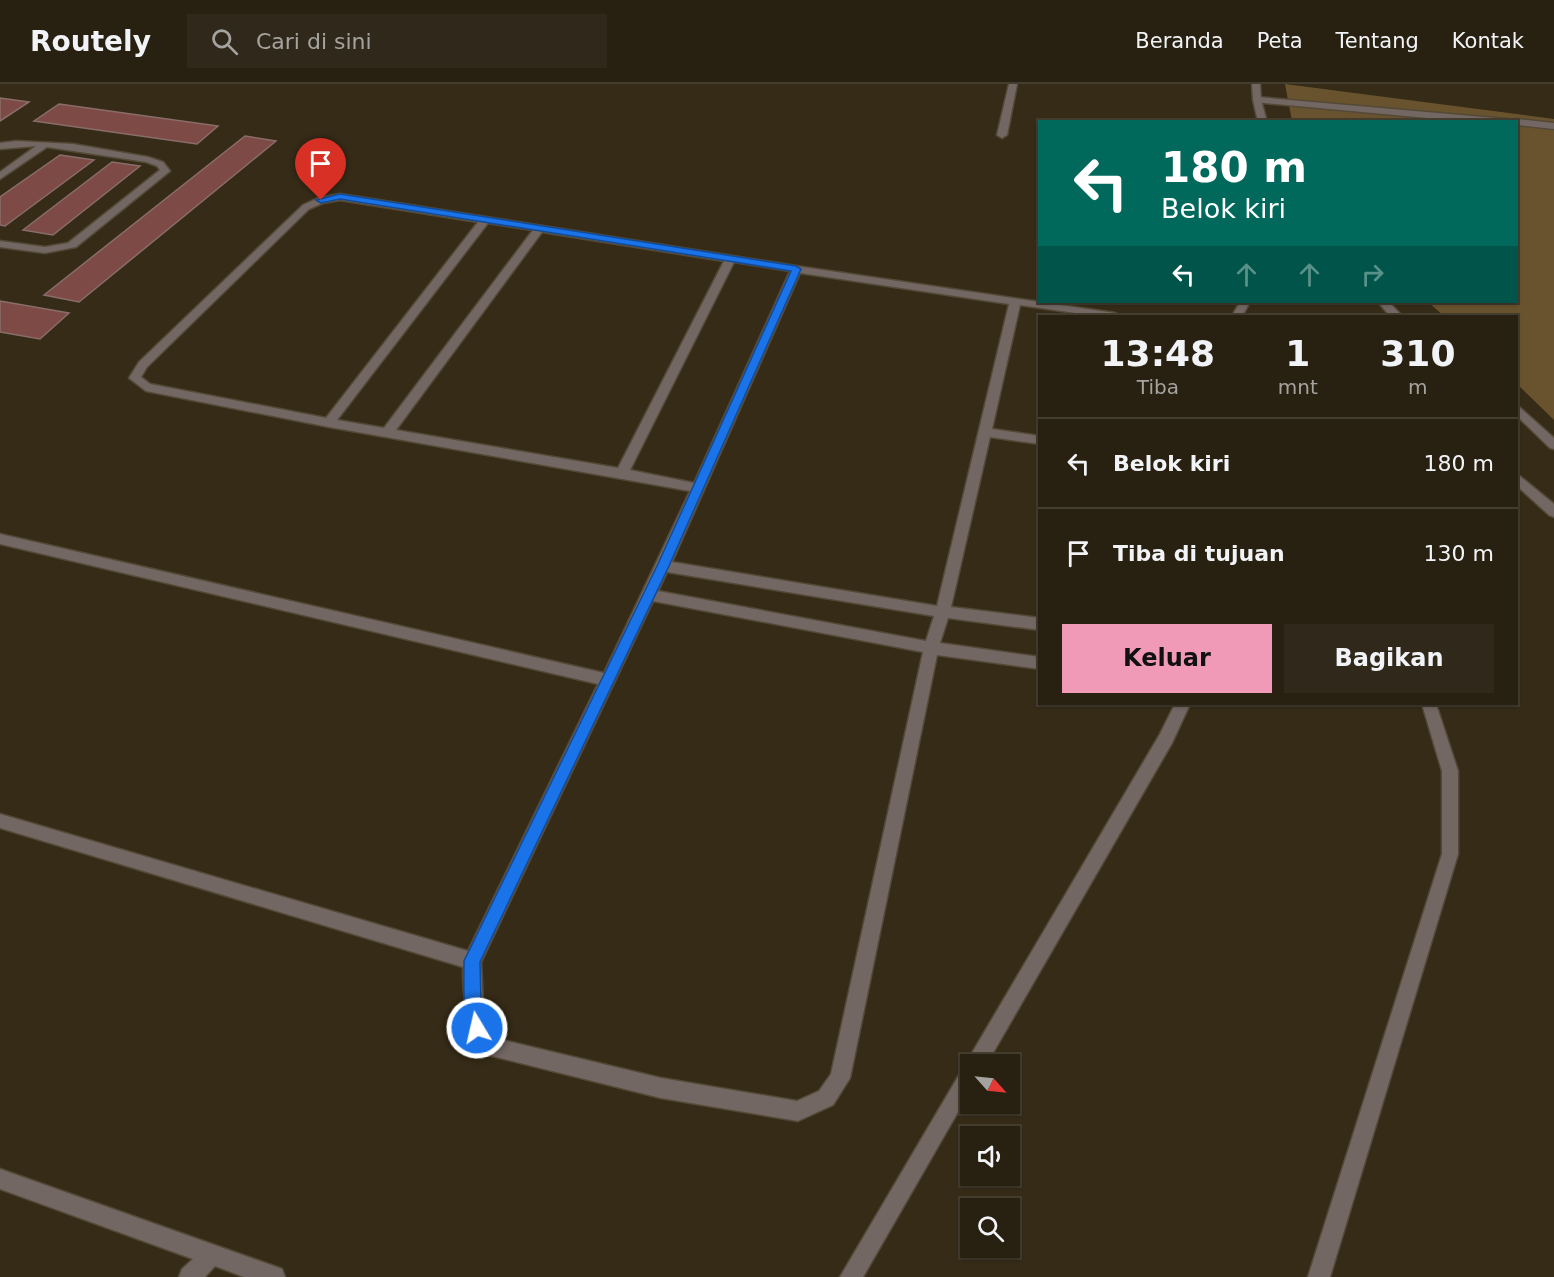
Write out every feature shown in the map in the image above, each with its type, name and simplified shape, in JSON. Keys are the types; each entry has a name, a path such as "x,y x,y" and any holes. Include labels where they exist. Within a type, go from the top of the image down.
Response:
{"street":[{"path":"1002,135 1013,84"},
{"path":"1256,84 1257,100 1262,120"},
{"path":"1257,100 1483,120"},
{"path":"1518,122 1554,126"},
{"path":"0,146 19,143 45,144 148,160 160,164 165,171 72,245 63,249 38,251 0,244"},
{"path":"0,177 45,144"},
{"path":"696,488 621,472 329,423 146,387 135,378 143,365 306,207 321,200 340,197 796,269 1108,315"},
{"path":"329,423 485,220"},
{"path":"387,434 539,229"},
{"path":"621,472 731,258"},
{"path":"796,269 663,566 472,961 472,1002 477,1028 488,1046 661,1088 798,1111 826,1098 840,1078 931,648 943,612 1015,302"},
{"path":"1384,303 1395,315"},
{"path":"1518,410 1554,445"},
{"path":"984,432 1038,440"},
{"path":"1518,479 1554,512"},
{"path":"0,539 608,680"},
{"path":"663,566 943,612 1038,624"},
{"path":"649,595 931,648 1038,663"},
{"path":"981,1054 1166,738 1182,705"},
{"path":"1319,1277 1450,854 1450,771 1429,705"},
{"path":"0,821 472,961"},
{"path":"851,1277 960,1089"},
{"path":"0,1179 274,1277"},
{"path":"190,1277 211,1254"}],"shaded area":[{"path":"1285,84 1554,119 1554,420 1518,385 1518,315 1443,315 1429,303 1518,303 1518,120 1292,120"}],"building":[{"path":"0,98 29,102 0,121"},
{"path":"59,104 218,126 197,144 34,121"},
{"path":"245,136 276,141 79,302 44,295"},
{"path":"60,155 94,160 5,226 0,225 0,197"},
{"path":"112,162 140,166 53,235 23,230"},
{"path":"0,301 69,313 40,339 0,332"}],"route":[{"path":"321,200 340,197 796,269 663,566 472,961 472,1002 477,1028"}]}
